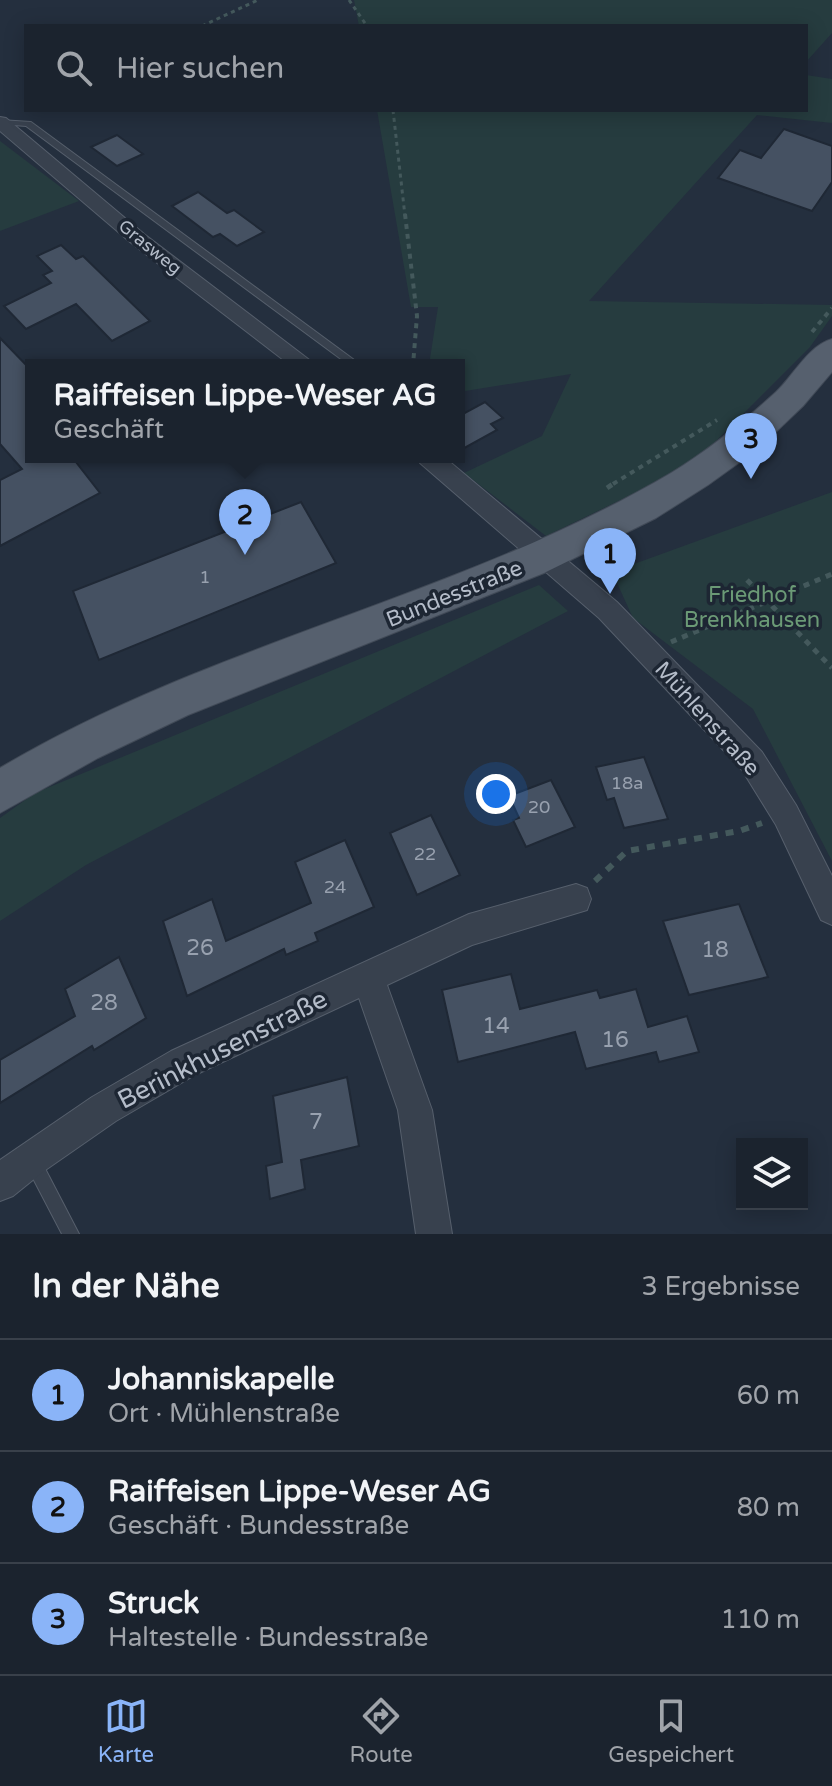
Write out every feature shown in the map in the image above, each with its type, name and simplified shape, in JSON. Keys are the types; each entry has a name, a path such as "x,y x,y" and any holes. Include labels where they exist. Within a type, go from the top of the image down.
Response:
{"main road":[{"name":"Bundesstraße","path":"18,782 95,738 150,713 544,557 657,500 727,454 775,415 819,345"}],"street":[{"name":"Grasweg","path":"0,122 137,238 297,359"},
{"path":"435,463 544,557"},
{"name":"Mühlenstraße","path":"544,557 608,610 752,761 786,815 832,909"},
{"name":"Berinkhusenstraße","path":"0,1183 104,1109 183,1063 469,930 576,899"},
{"path":"368,976 415,1110 434,1234"}],"lane":[{"path":"0,122 28,124 348,359"},
{"path":"31,1158 71,1234"}],"path":[{"path":"206,24 258,0"},
{"path":"349,0 366,24"},
{"path":"393,112 417,316 413,359"},
{"path":"819,345 832,308"},
{"path":"601,492 722,417"},
{"path":"648,651 832,574"},
{"path":"747,580 832,668"},
{"path":"576,899 627,851 739,831 786,815"}],"green space":[{"path":"354,0 832,0 832,33 808,60 808,24 359,24"},
{"path":"808,75 832,79 832,123 757,115 589,301 832,305 832,316 810,347 691,466 546,536 464,473 542,436 571,374 465,391 465,359 430,359 438,307 411,307 377,112 808,112"},
{"path":"0,141 79,201 0,231"},
{"name":"Friedhof Brenkhausen","path":"832,492 832,861 753,709 633,618 612,572"},
{"path":"539,585 568,611 86,865 0,921 0,818 35,793"}],"building":[{"path":"784,129 832,146 832,182 812,211 718,178 740,150 761,158"},
{"path":"117,135 143,154 117,166 91,147"},
{"path":"198,192 227,213 234,210 264,232 237,246 220,234 213,237 172,206"},
{"path":"61,245 76,259 83,256 150,321 112,341 76,304 26,329 4,306 51,283 43,275 52,271 37,256"},
{"path":"0,338 25,364 25,463 77,463 100,493 0,546 0,480 22,469 0,444"},
{"path":"485,402 503,418 491,424 497,430 465,448 465,413"},
{"path":"301,502 336,563 99,660 73,591"},
{"path":"644,757 668,819 624,828 614,798 607,800 596,767"},
{"path":"551,780 575,827 526,847 513,820 519,818 509,796"},
{"path":"431,815 460,875 417,895 390,833"},
{"path":"345,840 374,907 315,933 318,941 286,955 284,949 187,996 163,921 212,899 226,941 311,903 295,862"},
{"path":"739,904 768,977 689,995 663,921"},
{"path":"119,957 146,1018 94,1050 92,1046 0,1103 0,1060 75,1016 65,989"},
{"path":"511,974 520,1009 597,990 600,998 636,989 648,1027 687,1016 699,1052 659,1062 656,1052 586,1069 575,1032 458,1062 442,990"},
{"path":"347,1077 359,1146 301,1160 305,1189 270,1199 266,1166 282,1162 273,1096"}],"place":[{"name":"Struck","path":"751,479"},
{"name":"Raiffeisen Lippe-Weser AG","path":"245,555"},
{"name":"Johanniskapelle","path":"610,594"}]}
